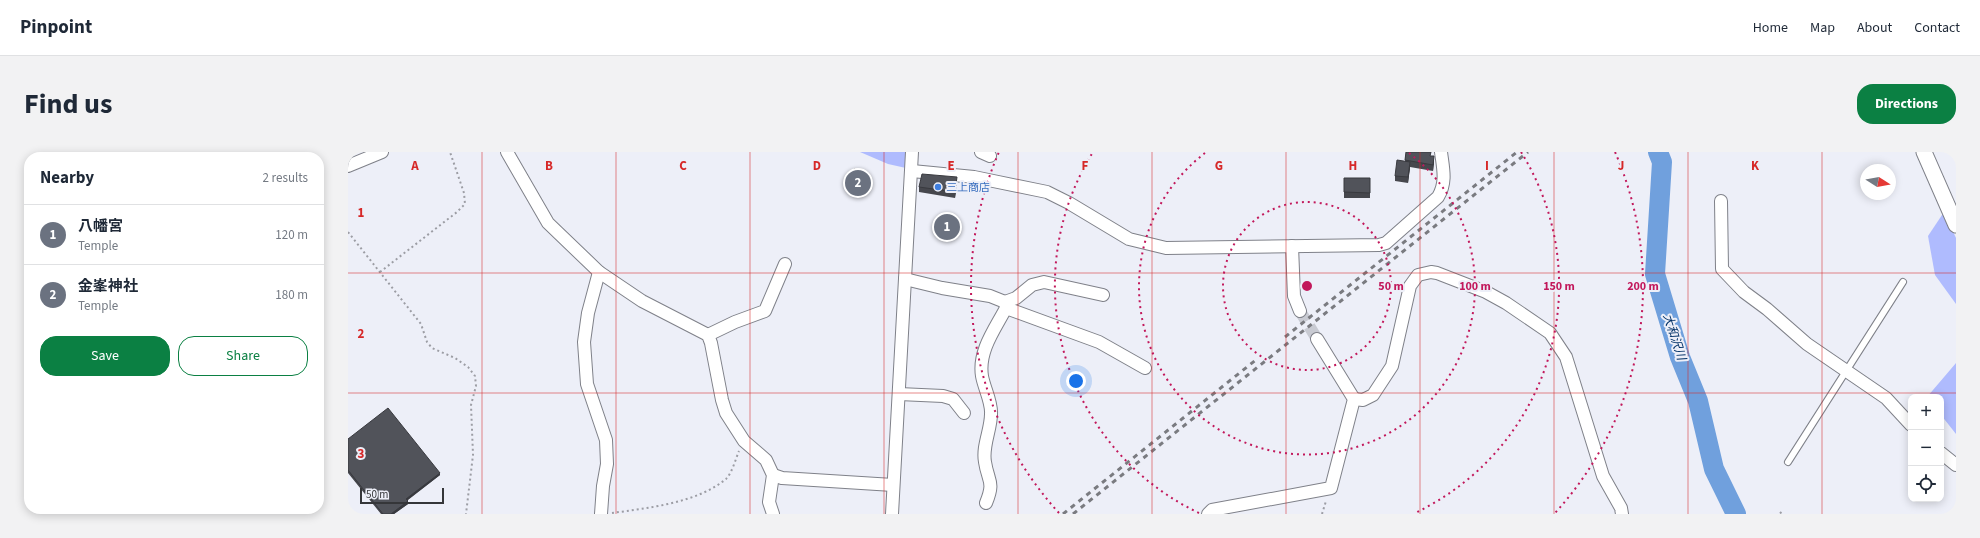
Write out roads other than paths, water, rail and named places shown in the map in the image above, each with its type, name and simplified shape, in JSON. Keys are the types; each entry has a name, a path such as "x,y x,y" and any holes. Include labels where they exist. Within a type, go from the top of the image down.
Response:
{"street":[{"path":"348,166 382,152"},
{"path":"508,152 548,223 599,272 642,301 708,336 711,343 726,413 744,441 766,460 773,475 769,502 773,514"},
{"path":"892,514 912,152"},
{"path":"912,171 974,177 1047,192 1069,203 1130,239 1166,248 1379,245 1386,243 1438,196 1442,189 1444,178 1440,152"},
{"path":"1924,152 1956,226"},
{"path":"1721,201 1722,269 1744,292 1767,309 1807,344 1886,398 1908,422"},
{"path":"1292,246 1294,296 1300,311"},
{"path":"708,336 735,322 765,311 785,264"},
{"path":"599,272 588,313 584,342 587,384 606,440 607,464 602,486 601,514"},
{"path":"1354,400 1363,400 1373,395 1392,366 1410,286 1418,275 1431,272 1486,292 1506,303 1550,333 1566,357 1602,476 1621,508 1622,514"},
{"path":"905,279 942,288 990,296 1006,305 1099,342 1145,368"},
{"path":"986,503 991,491 991,478 984,462 985,447 990,429 992,412 982,376 981,362 983,353 1006,305 1032,285 1044,282 1103,295"},
{"path":"1208,514 1212,510 1330,488 1354,400 1317,339"},
{"path":"899,394 943,396 953,399 964,413"},
{"path":"1944,455 1956,465"},
{"path":"773,475 782,478 893,485"}],"lane":[{"path":"1788,462 1903,282"}],"waterway":[{"name":"大和沢川","path":"1658,152 1662,162 1655,274 1680,357 1698,401 1714,469 1736,514"}],"tunnel":[{"path":"1300,311 1317,339"}],"railway":[{"path":"1285,337 1517,152"},
{"path":"1073,514 1528,152"},
{"path":"1063,514 1257,359"}],"place":[{"name":"金峯神社","path":"858,183"},
{"name":"三上商店","path":"938,187"},
{"name":"八幡宮","path":"947,227"}]}
